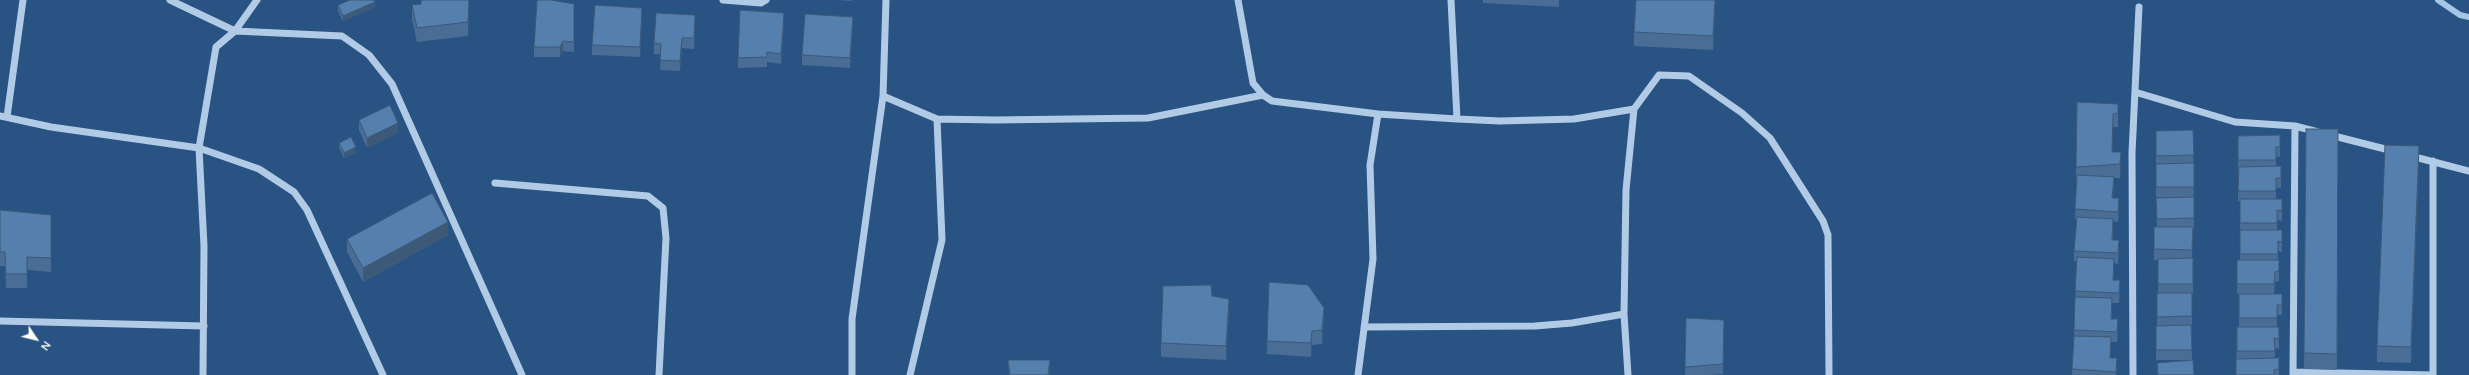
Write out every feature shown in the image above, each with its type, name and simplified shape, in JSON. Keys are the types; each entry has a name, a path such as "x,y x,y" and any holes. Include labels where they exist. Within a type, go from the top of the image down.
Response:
{"street":[{"path":"23,0 3,116 51,127 199,148 258,169 294,192 307,210 383,375"},
{"path":"170,0 235,31 342,36 369,55 392,84 522,375"},
{"path":"204,375 204,246 199,148 216,47 235,31 257,0"},
{"path":"723,0 761,3 766,0"},
{"path":"852,375 852,319 883,96 886,0"},
{"path":"1238,0 1253,83 1263,96 1272,101 1378,114 1500,121 1574,119 1634,109"},
{"path":"1451,0 1457,119"},
{"path":"2133,375 2132,153 2139,7"},
{"path":"1628,375 1624,314 1626,190 1634,109 1659,75 1689,76 1742,114 1770,138 1823,221 1828,235 1829,375"},
{"path":"2135,92 2235,122 2295,126 2469,171"},
{"path":"883,96 937,119 1148,118 1263,96"},
{"path":"1358,375 1373,259 1370,165 1378,114"},
{"path":"910,375 942,240 937,119"},
{"path":"2295,126 2293,374 2433,375 2433,161"},
{"path":"495,183 648,196 663,208 666,238 659,375"},
{"path":"1364,327 1535,326 1572,323 1624,314"},
{"path":"0,321 204,326"}],"building":[{"path":"350,0 374,0 375,2 343,16 338,5"},
{"path":"421,0 469,0 468,22 417,28 412,5 421,4"},
{"path":"537,0 551,0 574,4 574,42 563,41 560,47 534,47"},
{"path":"1636,0 1715,0 1713,36 1634,32"},
{"path":"595,5 642,8 640,47 592,45"},
{"path":"740,10 784,13 781,54 767,52 767,57 738,58"},
{"path":"656,13 695,15 694,38 682,38 680,61 660,60 661,44 654,43"},
{"path":"805,14 853,17 850,58 802,55"},
{"path":"2077,102 2118,104 2118,113 2113,114 2112,152 2121,152 2120,164 2076,167"},
{"path":"390,105 398,123 367,138 359,120"},
{"path":"2306,129 2338,129 2337,354 2304,353"},
{"path":"2193,130 2194,155 2156,156 2156,131"},
{"path":"2280,135 2280,147 2276,147 2276,160 2238,160 2238,136"},
{"path":"351,137 356,147 344,153 339,143"},
{"path":"2385,145 2419,146 2411,347 2377,346"},
{"path":"2194,163 2194,187 2156,187 2156,164"},
{"path":"2281,166 2281,178 2276,178 2276,191 2238,191 2239,167"},
{"path":"2077,175 2114,177 2112,198 2119,198 2118,212 2075,209"},
{"path":"432,193 448,222 363,268 347,239"},
{"path":"2194,197 2194,218 2157,219 2156,198"},
{"path":"2240,199 2282,199 2282,211 2277,210 2277,223 2240,223"},
{"path":"0,210 51,215 51,258 27,257 27,274 6,274 5,252 0,252"},
{"path":"2077,217 2113,219 2112,240 2119,240 2118,253 2074,251"},
{"path":"2154,227 2193,227 2192,250 2154,249"},
{"path":"2240,230 2282,230 2282,242 2278,241 2278,254 2240,254"},
{"path":"2077,257 2114,259 2113,280 2120,280 2119,293 2075,291"},
{"path":"2193,258 2193,284 2158,284 2158,259"},
{"path":"2237,260 2279,260 2279,271 2275,272 2274,284 2237,284"},
{"path":"1269,282 1308,285 1324,308 1322,330 1312,331 1311,343 1267,341"},
{"path":"1211,285 1212,296 1229,299 1226,346 1161,343 1163,286"},
{"path":"2157,293 2192,293 2192,316 2157,317"},
{"path":"2239,294 2282,294 2282,305 2277,305 2277,318 2239,318"},
{"path":"2075,297 2112,298 2111,319 2118,319 2117,332 2074,330"},
{"path":"1686,318 1724,320 1723,364 1685,367"},
{"path":"2191,325 2192,350 2156,350 2156,326"},
{"path":"2237,327 2279,327 2279,339 2274,338 2275,351 2237,351"},
{"path":"2074,336 2111,337 2110,358 2117,358 2116,372 2072,369"},
{"path":"2279,358 2279,369 2274,370 2274,375 2236,375 2236,359"},
{"path":"1008,360 1050,360 1048,375 1010,375"},
{"path":"2193,360 2194,375 2158,375 2157,363"}],"waterway":[{"path":"2438,0 2460,15 2469,17"}]}
